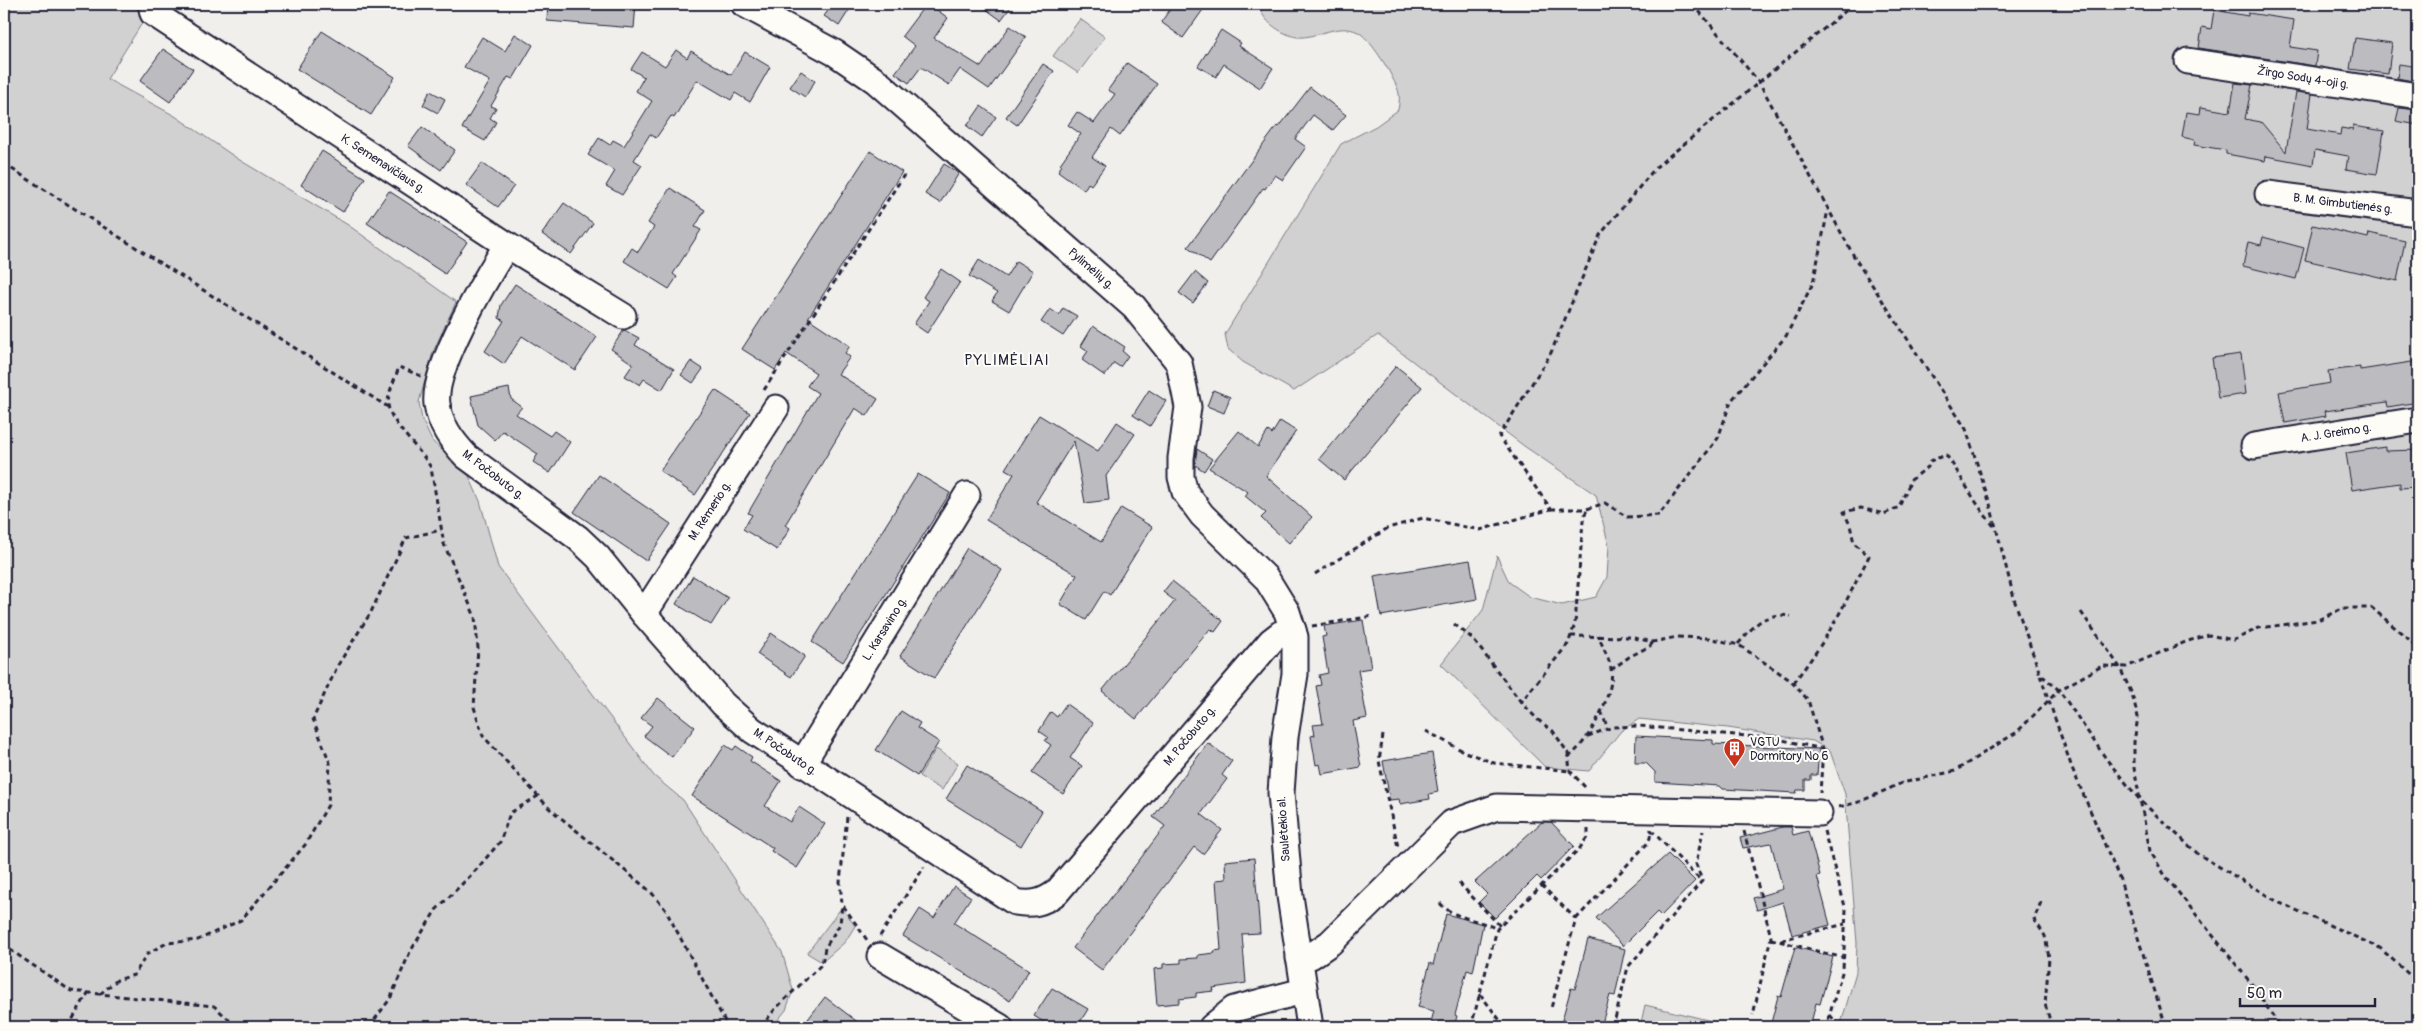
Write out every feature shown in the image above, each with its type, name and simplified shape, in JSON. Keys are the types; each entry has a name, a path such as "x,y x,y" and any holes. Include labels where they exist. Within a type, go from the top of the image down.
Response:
{"street":[{"name":"K. Semenavičiaus g.","path":"151,4 153,13 507,245 623,316"},
{"name":"Pylimėlių g.","path":"744,4 835,53 876,80 1134,307 1156,332 1179,363 1185,385 1188,407 1180,458 1181,477 1185,492 1202,515 1266,578 1278,595 1293,630"},
{"name":"Žirgo Sodų 4-oji g.","path":"2188,61 2418,96"},
{"name":"B. M. Gimbutienės g.","path":"2268,194 2418,213"},
{"name":"M. Počobuto g.","path":"507,245 454,342 438,382 437,402 440,419 456,446 466,456 578,538 598,557 644,614 723,704 752,730 1015,902 1029,904 1045,901 1057,892 1271,641 1280,634 1293,630"},
{"name":"M. Rėmerio g.","path":"644,614 768,403"},
{"name":"A. J. Greimo g.","path":"2254,446 2418,420"},
{"name":"L. Karsavino g.","path":"802,764 968,495"},
{"name":"Saulėtekio al.","path":"1293,630 1297,651 1285,736 1281,793 1284,842 1303,991 1310,1027"},
{"path":"1299,958 1311,956 1330,944 1452,823 1497,807 1819,813"},
{"path":"876,951 1000,1027"},
{"path":"1212,1027 1234,1009 1303,991"}],"path":[{"path":"1693,4 1759,82 1856,260 1966,429 1996,528 2014,602 2072,768 2120,880 2166,1027"},
{"path":"1551,508 1499,436 1550,355 1600,235 1656,166 1854,4"},
{"path":"4,164 388,406 400,429 426,458 431,468 444,544 476,617 478,632 474,707 483,736 538,796 574,830 651,892 665,909 728,1027"},
{"path":"768,403 904,175"},
{"path":"1316,574 1388,528 1423,518 1480,530 1551,508 1587,509 1605,503 1627,517 1659,515 1718,438 1731,402 1786,336 1813,283 1828,209"},
{"path":"388,406 389,394 399,367 438,382"},
{"path":"1793,683 1816,655 1838,620 1869,556 1854,543 1850,524 1844,512 1861,508 1884,514 1899,507 1911,480 1928,467 1930,461 1946,455 1971,491 1979,509 1996,528"},
{"path":"1521,702 1563,651 1571,636 1577,605 1583,521 1587,509"},
{"path":"100,994 117,980 134,975 148,953 160,946 167,943 198,940 241,920 305,845 328,805 330,764 313,719 338,665 371,612 406,538 441,530"},
{"path":"1819,813 1859,802 1902,782 1955,771 2017,732 2049,702 2058,690 2102,666 2126,667 2188,641 2208,635 2234,640 2259,628 2318,620 2343,608 2372,608 2412,642 2418,653"},
{"path":"2081,612 2119,666 2132,694 2138,717 2134,742 2134,768 2150,852 2166,877 2254,987 2280,1027"},
{"path":"1737,645 1762,620 1776,614 1791,616"},
{"path":"1293,630 1373,616"},
{"path":"1454,624 1472,638 1521,702 1538,720 1553,731 1568,753 1570,772 1588,790 1586,809 1588,836 1580,848 1499,928 1471,1027"},
{"path":"1571,636 1630,637 1653,642 1676,637 1692,637 1708,638 1737,645 1793,683 1808,700 1823,749 1819,813 1846,910 1843,969 1826,1027"},
{"path":"1568,757 1577,752 1605,704 1612,670 1598,636"},
{"path":"1612,670 1628,657 1650,646 1653,642"},
{"path":"2040,674 2058,690 2106,760 2140,800 2198,854 2278,902 2380,948 2415,980 2418,989"},
{"path":"1601,711 1608,729"},
{"path":"1588,736 1608,729 1639,726 1778,739 1823,749"},
{"path":"1426,731 1494,764 1570,772"},
{"path":"1383,735 1379,761 1394,837 1406,868"},
{"path":"369,1027 390,999 410,952 436,910 475,872 500,842 510,813 538,796"},
{"path":"761,1027 776,1008 822,964 825,948 840,924 842,904 840,882 846,819 856,799"},
{"path":"1702,811 1704,826 1696,864 1702,881"},
{"path":"1739,811 1771,939 1753,1015"},
{"path":"1651,830 1702,881"},
{"path":"1551,1008 1576,919 1646,845"},
{"path":"842,904 876,951 935,850"},
{"path":"1613,1027 1628,967 1702,881"},
{"path":"1459,883 1499,928"},
{"path":"1541,885 1576,919"},
{"path":"2041,902 2034,918 2045,936 2049,958 2045,1004 2052,1027"},
{"path":"1440,903 1447,912 1499,928"},
{"path":"1778,941 1845,924"},
{"path":"1771,939 1844,958"},
{"path":"4,943 6,947 71,991 214,1006 236,1027"},
{"path":"68,1027 88,993"},
{"path":"1480,993 1505,1027"},
{"path":"1830,1014 1840,1027"},
{"path":"928,1027 931,1020"},
{"path":"1868,1027 1894,1022 1907,1024 1911,1027"}],"shaded area":[{"path":"4,4 154,4 107,79 175,116 238,159 348,225 456,302 433,352 419,402 422,420 432,441 468,474 480,501 498,567 654,776 683,800 782,952 793,990 786,1010 772,1027 4,1027"},
{"path":"1260,4 2418,4 2418,1027 1840,1027 1856,972 1857,943 1845,794 1830,751 1813,741 1728,728 1639,719 1621,731 1589,771 1545,767 1441,664 1483,610 1497,556 1509,582 1530,597 1562,605 1596,597 1607,577 1609,546 1596,495 1524,446 1378,335 1294,391 1243,362 1228,349 1225,334 1341,144 1376,126 1398,110 1399,104 1398,90 1389,71 1375,50 1358,32 1343,29 1312,36 1291,36 1273,26 1263,16"},
{"path":"1080,19 1105,37 1078,73 1053,56"},
{"path":"936,749 958,763 942,790 919,776"},
{"path":"842,907 855,926 845,942 822,962 807,953"},
{"path":"1645,1005 1712,1021 1711,1027 1640,1027"}],"building":[{"path":"548,4 636,4 634,28 547,21"},
{"path":"833,4 853,4 839,26 824,16"},
{"path":"926,4 929,4 948,18 934,38 981,67 1010,26 1026,37 989,89 960,69 949,85 921,67 909,83 895,73 915,46 902,36"},
{"path":"979,4 1013,4 1001,20"},
{"path":"1174,4 1207,4 1183,38 1161,22"},
{"path":"2214,10 2248,16 2248,13 2294,20 2290,47 2317,51 2315,66 2199,48 2202,27 2211,29"},
{"path":"1221,30 1241,43 1239,46 1273,68 1260,88 1224,64 1216,77 1198,66"},
{"path":"322,31 395,77 371,115 297,69"},
{"path":"515,34 533,45 513,79 508,77 491,106 496,108 490,118 496,122 485,141 462,128 490,81 464,67 482,37 505,51"},
{"path":"2355,38 2392,43 2388,74 2350,69"},
{"path":"163,49 193,69 170,102 140,81"},
{"path":"676,50 687,58 691,51 731,75 745,52 770,67 750,102 735,93 731,100 697,80 674,118 671,116 656,138 650,134 634,160 642,165 622,195 606,186 615,171 588,155 599,138 610,145 613,140 624,146 652,101 636,91 644,77 631,69 642,52 665,66"},
{"path":"1127,63 1157,84 1120,136 1111,129 1092,157 1105,166 1091,185 1088,183 1084,190 1058,171 1062,165 1060,164 1081,134 1068,125 1077,112 1094,123 1115,94 1108,90"},
{"path":"1043,64 1054,71 1017,125 1006,117"},
{"path":"2399,64 2418,67 2418,82 2397,78"},
{"path":"801,71 815,81 805,97 790,87"},
{"path":"2235,83 2252,85 2245,119 2261,122 2286,152 2296,92 2312,94 2307,129 2340,135 2341,128 2353,130 2353,126 2384,131 2377,174 2346,169 2348,156 2315,150 2313,165 2266,156 2265,161 2226,154 2226,150 2194,145 2195,140 2182,137 2186,112 2200,114 2201,107 2230,112"},
{"path":"1310,87 1346,115 1333,130 1313,115 1295,139 1306,147 1283,180 1275,175 1265,189 1263,188 1210,263 1188,247 1277,126 1279,127"},
{"path":"430,91 445,99 438,113 423,105"},
{"path":"981,106 996,117 982,137 967,126"},
{"path":"2399,108 2418,110 2418,125 2396,121"},
{"path":"422,127 455,150 441,170 408,146"},
{"path":"322,151 365,178 343,212 301,185"},
{"path":"870,151 902,172 808,318 850,346 845,353 850,357 838,374 878,399 867,416 855,408 785,525 790,528 777,550 743,529 752,515 748,513 818,393 807,386 816,373 786,353 775,370 742,349"},
{"path":"482,163 514,186 498,207 466,185"},
{"path":"944,164 959,173 940,203 925,194"},
{"path":"670,188 705,210 695,227 701,230 673,274 677,277 669,289 624,261 632,248 638,252 654,227 648,223"},
{"path":"389,191 467,242 445,274 367,223"},
{"path":"564,203 593,223 571,254 542,234"},
{"path":"2313,225 2368,238 2369,233 2405,241 2397,281 2305,260"},
{"path":"2263,237 2304,248 2296,279 2243,266 2248,242 2261,245"},
{"path":"979,260 1006,277 1016,261 1033,271 1009,311 992,301 997,293 969,276"},
{"path":"941,269 960,282 927,333 914,324 929,301 923,297"},
{"path":"1195,272 1208,283 1193,303 1179,293"},
{"path":"515,284 597,337 575,370 522,336 504,364 485,351 504,321 499,318 501,305"},
{"path":"1063,308 1077,316 1063,336 1041,322 1050,309 1059,315"},
{"path":"1093,326 1125,347 1122,351 1128,356 1120,367 1114,363 1105,376 1082,360 1088,351 1081,346"},
{"path":"624,330 639,338 635,345 674,369 662,390 644,379 640,385 625,376 633,364 611,349"},
{"path":"2241,354 2246,394 2218,398 2212,358"},
{"path":"691,361 703,369 693,383 681,375"},
{"path":"2418,361 2418,402 2388,407 2387,402 2325,411 2326,416 2285,423 2279,392 2330,383 2328,371 2360,367 2360,370"},
{"path":"1396,366 1422,387 1344,480 1319,459"},
{"path":"509,388 511,399 522,407 516,414 550,436 554,431 570,442 550,473 533,462 538,454 503,431 495,440 478,425 471,396"},
{"path":"715,390 750,413 695,495 660,471"},
{"path":"1149,390 1166,401 1150,426 1133,415"},
{"path":"1213,390 1230,397 1224,413 1207,406"},
{"path":"1039,415 1098,451 1117,422 1135,434 1106,476 1109,500 1085,503 1074,441 1036,502 1101,542 1121,508 1152,527 1110,595 1104,591 1086,620 1060,604 1077,575 986,520 1014,474 1005,469"},
{"path":"1280,421 1296,431 1266,476 1312,517 1289,543 1261,518 1266,513 1245,496 1248,492 1209,468 1239,431 1258,447 1268,431 1272,434"},
{"path":"2385,447 2385,451 2417,450 2418,487 2400,488 2400,483 2352,490 2346,453"},
{"path":"1197,449 1212,459 1204,471 1195,465"},
{"path":"918,474 950,493 843,662 812,642"},
{"path":"599,475 671,524 646,561 574,512"},
{"path":"967,548 1002,570 934,678 900,656"},
{"path":"1470,560 1477,599 1381,616 1374,576"},
{"path":"693,576 728,598 711,625 676,604"},
{"path":"1172,581 1223,621 1215,632 1210,629 1136,719 1102,691 1175,601 1163,592"},
{"path":"1363,620 1371,668 1358,670 1367,718 1353,721 1361,767 1322,774 1320,764 1316,765 1311,736 1315,735 1313,725 1323,724 1316,686 1321,685 1319,675 1328,673 1322,637 1326,636 1324,626"},
{"path":"771,633 805,656 791,677 757,654"},
{"path":"658,698 695,727 672,757 644,736 652,726 641,718"},
{"path":"1066,704 1093,723 1070,758 1082,766 1063,794 1032,773 1051,745 1045,741 1048,737 1039,731 1051,712 1057,717"},
{"path":"901,711 920,723 917,728 939,742 917,776 876,750"},
{"name":"VGTU Dormitory No 6","path":"1636,736 1713,740 1713,744 1819,749 1817,775 1811,775 1811,780 1805,780 1805,790 1797,790 1796,793 1723,789 1720,786 1655,782 1655,772 1646,763 1635,763"},
{"path":"1208,743 1232,761 1222,775 1227,779 1201,814 1222,830 1203,854 1194,847 1102,970 1073,948 1165,826 1153,817"},
{"path":"725,745 733,750 736,746 752,757 750,761 781,781 765,806 790,822 799,807 825,824 797,868 771,851 773,848 692,796"},
{"path":"1432,753 1438,792 1429,794 1430,799 1400,804 1399,799 1390,800 1383,761"},
{"path":"967,765 1042,811 1021,846 946,799"},
{"path":"1542,822 1551,822 1574,846 1541,880 1537,876 1495,918 1479,902 1487,894 1475,882"},
{"path":"1783,827 1791,827 1793,835 1808,831 1820,875 1817,876 1830,925 1792,935 1783,902 1757,910 1753,898 1783,889 1771,843 1743,848 1740,838"},
{"path":"1668,854 1695,881 1661,916 1657,912 1623,946 1596,918"},
{"path":"1254,858 1260,933 1242,934 1246,983 1213,988 1214,991 1196,993 1196,997 1179,999 1179,1003 1157,1005 1154,969 1163,968 1163,964 1181,963 1181,959 1198,958 1198,955 1215,953 1214,951 1221,950 1216,880 1226,879 1225,861"},
{"path":"954,886 971,897 954,923 1029,970 1010,1001 903,936 920,909 934,918"},
{"path":"1446,914 1483,924 1473,972 1467,970 1455,1015 1457,1016 1454,1027 1431,1022 1434,1011 1418,1007 1430,963 1433,965"},
{"path":"1588,939 1625,949 1615,996 1610,995 1601,1027 1560,1027 1571,988 1575,989"},
{"path":"1795,947 1833,957 1820,1004 1816,1003 1810,1027 1770,1027 1778,996 1781,997"},
{"path":"1052,988 1088,1009 1077,1027 1052,1027 1034,1016"},
{"path":"825,997 864,1027 802,1027"}],"place":[{"name":"VGTU Dormitory No 6","path":"1734,768"}],"district":[{"name":"PYLIMĖLIAI","path":"1007,360"}]}
